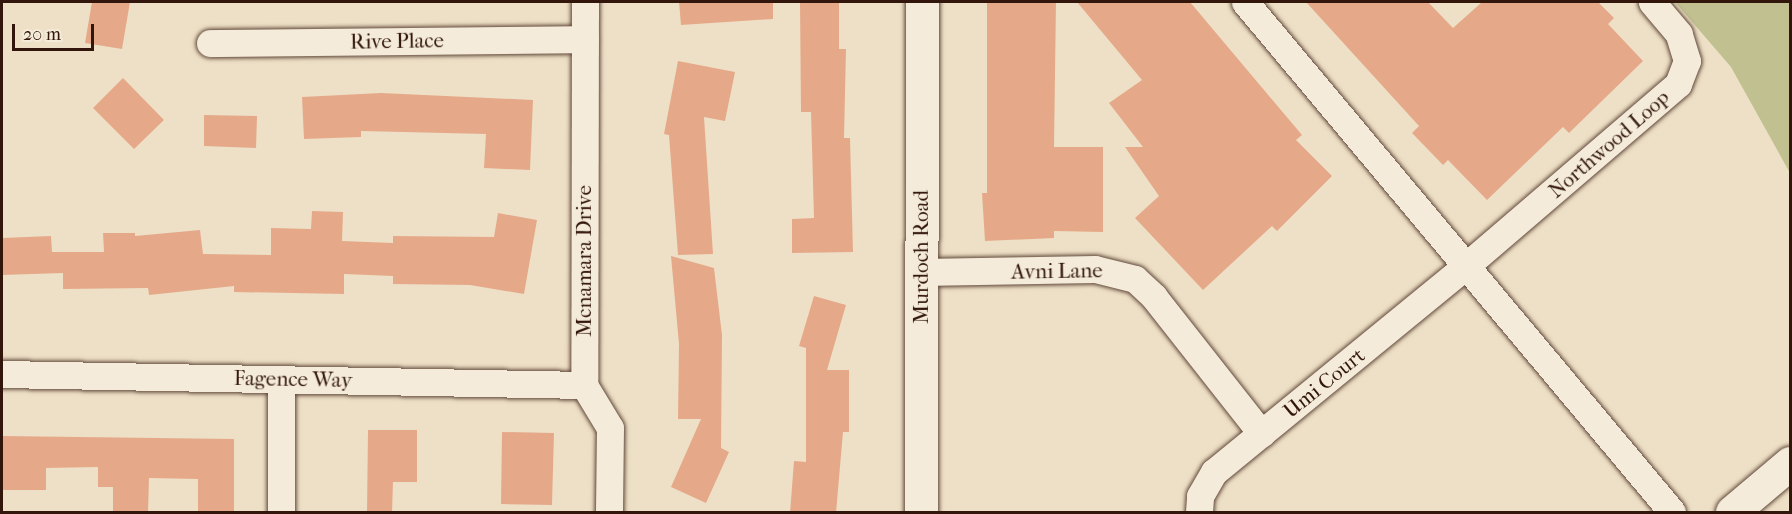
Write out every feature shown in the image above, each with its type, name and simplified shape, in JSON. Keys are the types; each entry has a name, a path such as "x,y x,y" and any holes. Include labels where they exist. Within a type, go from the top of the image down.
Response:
{"main road":[{"name":"Murdoch Road","path":"921,513 922,2"},
{"path":"1732,513 1791,463"}],"street":[{"name":"Mcnamara Drive","path":"584,385 585,2"},
{"path":"1245,2 1672,513"},
{"name":"Northwood Loop","path":"1467,265 1677,84 1687,61 1679,34 1652,2"},
{"name":"Rive Place","path":"210,43 585,39"},
{"name":"Umi Court","path":"1199,513 1200,496 1214,472 1467,265"},
{"name":"Avni Lane","path":"921,272 1095,269 1135,279 1154,297 1262,434"},
{"name":"Fagence Way","path":"2,374 584,385"},
{"path":"281,379 281,513"},
{"path":"584,385 610,428 609,513"}],"green space":[{"path":"1675,2 1790,2 1790,173 1731,67"}],"building":[{"path":"92,2 130,2 122,49 85,43"},
{"path":"679,2 773,2 773,19 681,25"},
{"path":"800,2 839,2 839,49 846,49 844,138 850,138 853,252 792,253 792,219 814,218 811,112 801,112"},
{"path":"987,2 1056,2 1054,147 1103,147 1103,232 1054,231 1054,238 985,241 982,193 987,193"},
{"path":"1077,2 1190,2 1302,135 1296,140 1332,176 1277,231 1272,226 1203,290 1135,218 1159,196 1125,147 1143,147 1109,103 1142,80"},
{"path":"1306,2 1428,2 1453,28 1482,2 1598,2 1614,18 1608,24 1643,61 1569,133 1563,127 1487,200 1448,160 1443,165 1412,133 1419,126"},
{"path":"678,61 735,72 725,121 704,117 713,254 678,255 669,135 664,134"},
{"path":"123,78 164,120 134,149 93,108"},
{"path":"381,93 533,100 530,170 484,168 486,134 361,131 361,137 304,139 302,97"},
{"path":"204,115 257,116 256,148 204,146"},
{"path":"312,211 343,212 342,241 393,243 393,236 494,237 498,213 537,220 524,294 470,285 393,284 393,276 344,274 344,294 234,292 234,286 149,295 148,288 63,289 63,273 2,275 2,238 51,236 52,252 104,252 103,233 135,233 135,236 200,230 203,254 271,255 271,228 311,229"},
{"path":"671,256 714,268 722,335 721,448 729,452 706,503 671,487 701,419 678,419 679,344"},
{"path":"814,296 846,305 827,370 849,370 849,432 843,432 836,513 790,513 794,461 806,462 806,348 799,346"},
{"path":"368,430 417,430 417,482 393,482 392,513 367,513"},
{"path":"502,432 554,433 552,505 501,504"},
{"path":"2,436 234,439 234,513 198,513 198,479 149,478 148,513 113,513 113,487 98,487 98,467 46,468 46,490 2,490"}]}
